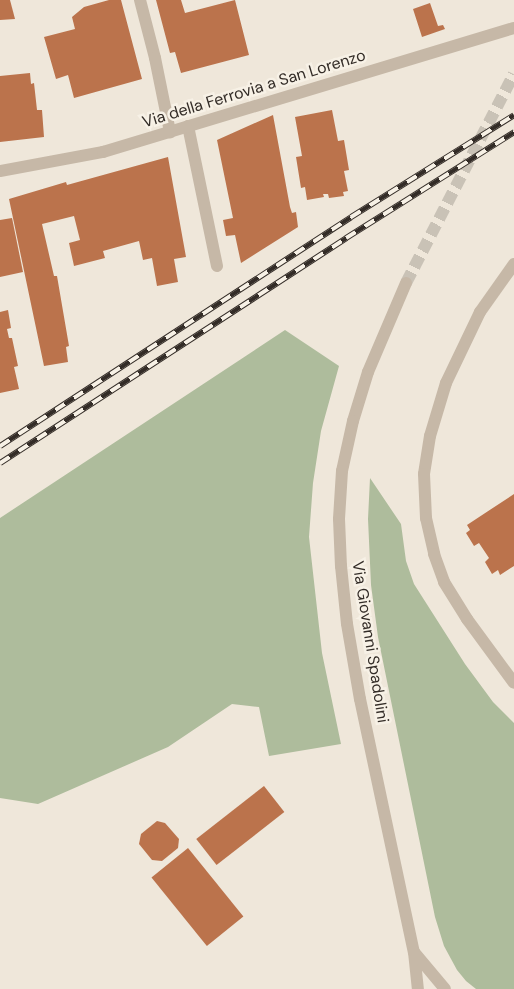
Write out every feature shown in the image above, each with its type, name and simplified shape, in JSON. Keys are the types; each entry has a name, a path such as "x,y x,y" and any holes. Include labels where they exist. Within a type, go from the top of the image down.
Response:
{"street":[{"path":"140,0 155,58 170,132"},
{"name":"Via della Ferrovia a San Lorenzo","path":"0,170 69,160 170,132 514,28"},
{"path":"188,126 217,266"},
{"path":"514,264 480,312 446,383 432,428 424,474 426,518 434,554 444,582 467,619 514,683"},
{"name":"Via Giovanni Spadolini","path":"406,283 368,372 353,421 342,471 339,519 341,566 347,624 360,699 414,952 418,989"},
{"path":"414,952 445,989"}],"green space":[{"path":"285,330 339,366 321,431 313,483 309,537 322,653 341,744 269,756 259,707 232,704 168,747 38,804 0,798 0,518"},
{"path":"370,478 401,524 406,561 414,584 465,664 493,702 514,723 514,989 476,989 466,981 457,970 444,946 435,917 378,637 371,585 368,519"}],"building":[{"path":"0,0 10,0 15,19 0,20"},
{"path":"109,0 121,0 142,79 74,98 68,75 56,79 44,37 75,29 72,17 84,7"},
{"path":"156,0 181,0 185,13 235,0 249,55 181,73 175,52 170,53"},
{"path":"430,3 438,26 443,25 445,29 422,37 413,9"},
{"path":"30,73 31,84 34,83 37,110 42,110 44,137 0,142 0,76"},
{"path":"332,110 338,141 344,140 349,170 344,171 348,191 343,192 344,196 329,198 328,194 323,194 324,197 307,200 305,187 301,188 296,157 302,156 295,117"},
{"path":"273,115 290,207 292,213 296,212 298,227 241,263 235,235 226,236 223,220 233,218 217,140"},
{"path":"168,157 186,257 174,259 178,282 157,286 152,258 143,260 139,241 103,251 105,258 74,266 69,243 80,240 74,216 42,224 54,276 57,276 69,346 66,347 68,362 44,366 9,199 66,182 67,185"},
{"path":"12,218 23,272 0,277 0,220"},
{"path":"8,310 11,328 7,329 9,338 12,338 18,366 14,367 19,389 0,393 0,312"},
{"path":"514,494 514,566 500,575 498,570 492,574 485,562 489,558 479,543 474,546 466,533 470,530 467,525"},
{"path":"264,786 284,812 217,865 196,839"},
{"path":"157,821 165,823 179,839 178,848 162,861 152,860 139,844 141,834"},
{"path":"188,848 243,916 207,946 151,878"}],"tunnel":[{"path":"406,283 514,74"}],"railway":[{"path":"0,446 351,217 514,115"},
{"path":"0,463 346,238 514,132"}]}
